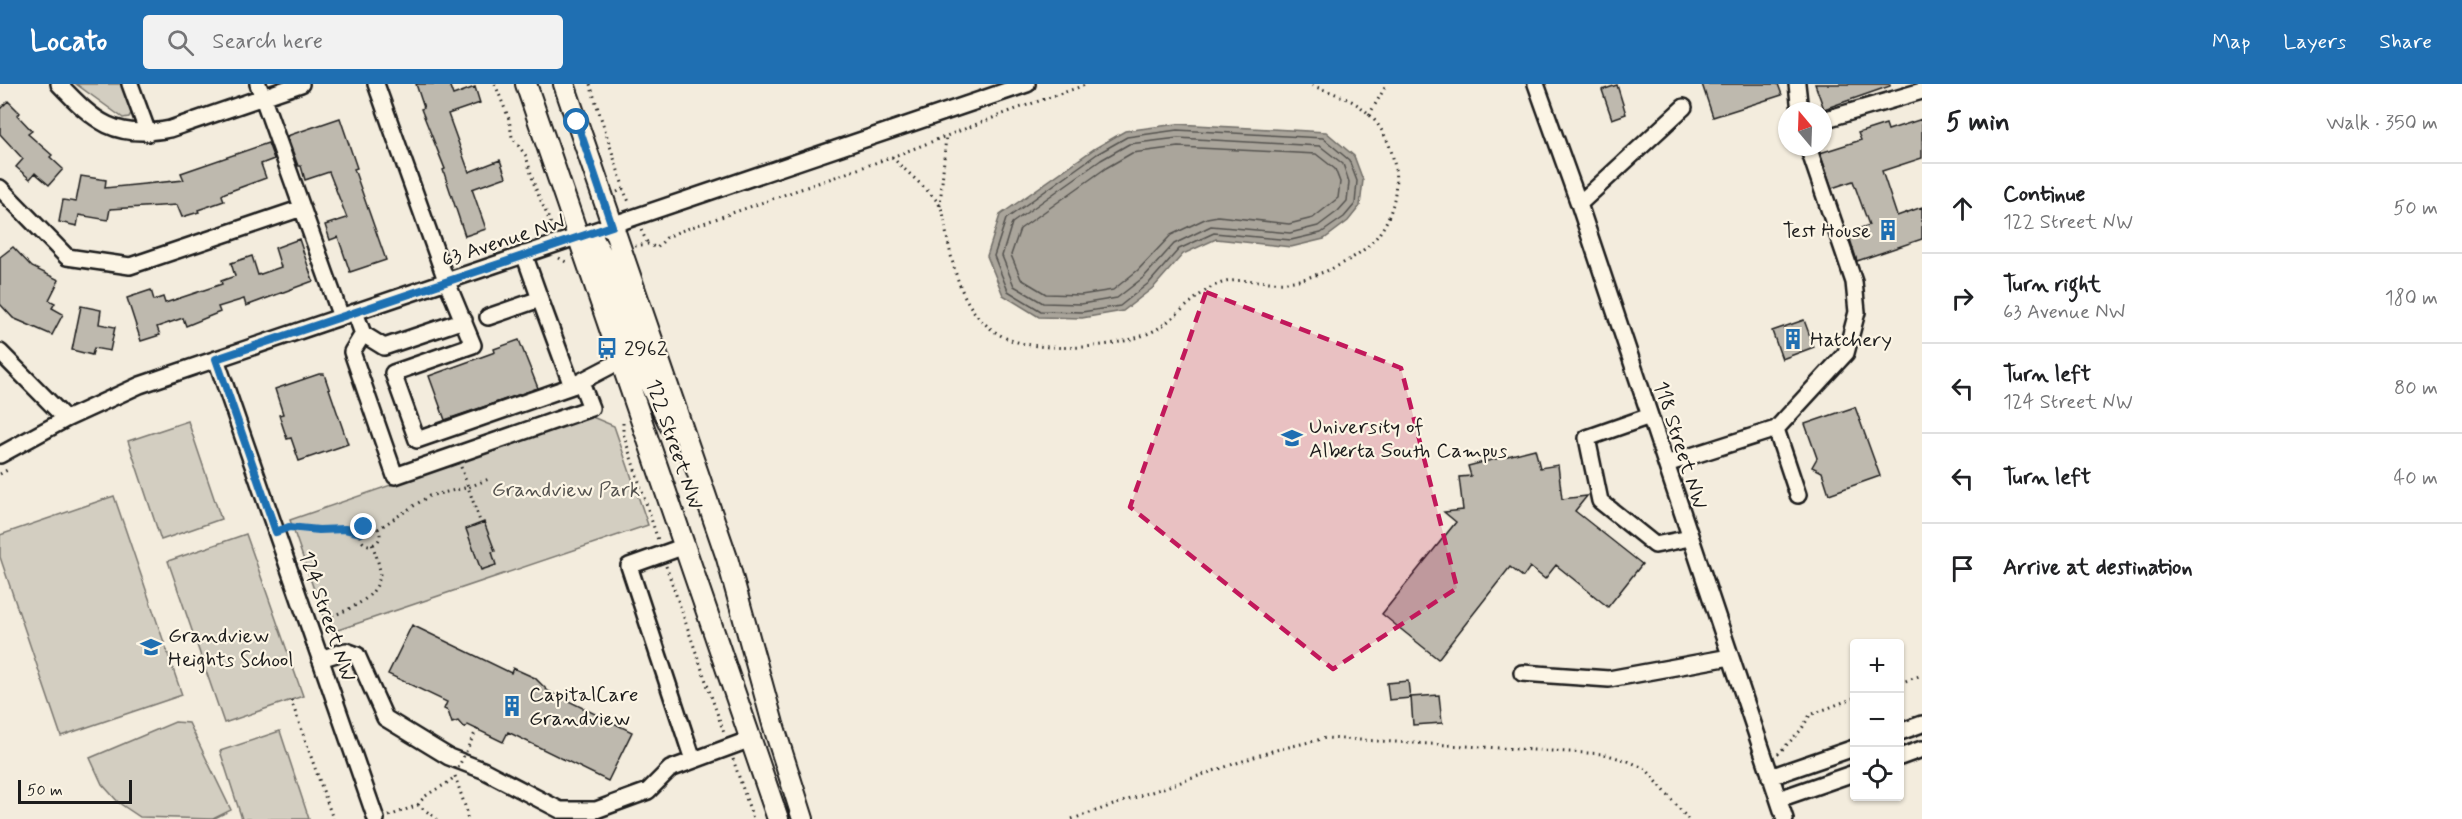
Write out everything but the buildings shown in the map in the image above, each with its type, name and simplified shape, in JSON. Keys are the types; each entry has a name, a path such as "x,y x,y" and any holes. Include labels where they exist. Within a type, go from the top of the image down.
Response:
{"main road":[{"name":"122 Street NW","path":"526,84 778,819"},
{"name":"122 Street NW","path":"564,84 727,558 772,724 803,819"},
{"path":"580,237 593,239 598,246 647,378 701,482"}],"street":[{"path":"59,84 82,109 100,122 122,131 148,133 170,129 260,91 301,84"},
{"path":"130,84 148,133"},
{"path":"376,84 446,280 473,345 393,373"},
{"name":"63 Avenue NW","path":"0,455 66,419 140,386 1027,84"},
{"name":"118 Street NW","path":"1536,84 1579,204 1785,819"},
{"path":"1797,84 1799,102"},
{"path":"260,91 302,208 348,314 363,334 384,347 417,440 576,384 621,360"},
{"path":"1832,117 1922,91"},
{"path":"1579,204 1684,107"},
{"path":"1666,464 1776,429 1845,353 1857,312 1854,282 1811,156"},
{"path":"0,188 67,257 130,266 302,208"},
{"path":"363,334 352,352 395,476 591,408 576,384 540,299 524,254"},
{"path":"488,317 540,299"},
{"path":"384,347 464,320"},
{"path":"0,352 66,419"},
{"name":"124 Street NW","path":"216,359 376,819"},
{"path":"1650,416 1587,438 1600,501 1655,545 1690,538"},
{"path":"1776,429 1798,495"},
{"path":"685,546 629,566 693,760"},
{"path":"320,659 346,651 357,655 385,718 449,758 483,770 560,810 596,810 648,791 670,769 752,740"},
{"path":"1522,673 1610,679 1730,657"},
{"path":"1904,730 1922,724"},
{"path":"1768,772 1850,749"},
{"path":"1904,755 1922,749"},
{"path":"1779,799 1850,774"}],"path":[{"path":"495,84 512,137 525,156 550,222"},
{"path":"590,84 623,186"},
{"path":"648,244 657,248 666,238 678,232 892,157 1088,84"},
{"path":"946,135 940,206 958,285 969,305 985,324 1010,340 1030,346 1058,348 1114,343 1141,337 1155,330 1177,316 1208,290 1221,283 1287,282 1332,268 1363,251 1382,228 1390,213 1396,186 1391,148 1386,136 1369,115 1354,103 1308,84"},
{"path":"1369,115 1387,84"},
{"path":"892,157 940,206"},
{"path":"622,414 623,433 753,819"},
{"path":"459,460 481,524"},
{"path":"378,529 420,500 469,487 489,479"},
{"path":"372,544 363,541 361,533 363,528 369,525 378,529"},
{"path":"276,532 289,527 319,530 345,529 361,533"},
{"path":"372,544 379,538 378,529"},
{"path":"308,624 356,606 368,597 377,584 380,571 372,544"},
{"path":"1904,681 1922,675"},
{"path":"291,700 333,819"},
{"path":"1768,772 1810,715 1850,700"},
{"path":"381,819 418,805 424,795 447,784 454,777 477,729"},
{"path":"1072,819 1272,751 1326,738 1604,754 1628,760 1646,769 1688,819"},
{"path":"454,777 467,812 467,819"},
{"path":"418,805 437,819"}],"highlighted area":[{"path":"1206,292 1401,368 1457,588 1333,669 1130,507"}],"green space":[{"path":"76,84 122,84 132,112 129,117 123,118"},
{"name":"Grandview Park","path":"590,416 614,426 648,525 329,633 290,520"},
{"path":"188,421 221,519 161,540 128,441"},
{"path":"114,496 182,695 61,736 0,557 0,535"},
{"path":"246,534 303,696 224,723 168,561"},
{"path":"175,722 189,723 231,810 213,819 140,817 119,803 102,784 90,758"},
{"path":"280,731 309,819 242,819 220,751"}],"water":[{"path":"1177,124 1326,132 1354,156 1363,180 1360,206 1348,221 1324,239 1291,247 1216,239 1183,254 1154,287 1123,311 1082,318 1039,317 1003,295 987,256 1000,215 1094,149 1125,131"}],"place":[{"name":"Test House","path":"1888,230"},
{"name":"Hatchery","path":"1793,339"},
{"name":"2962","path":"607,348"},
{"name":"University of Alberta South Campus","path":"1292,438"},
{"name":"Grandview Heights School","path":"151,647"},
{"name":"CapitalCare Grandview","path":"512,706"}],"route":[{"path":"364,527 361,533 345,529 319,530 289,527 276,532 216,359 612,226 577,122"}]}
